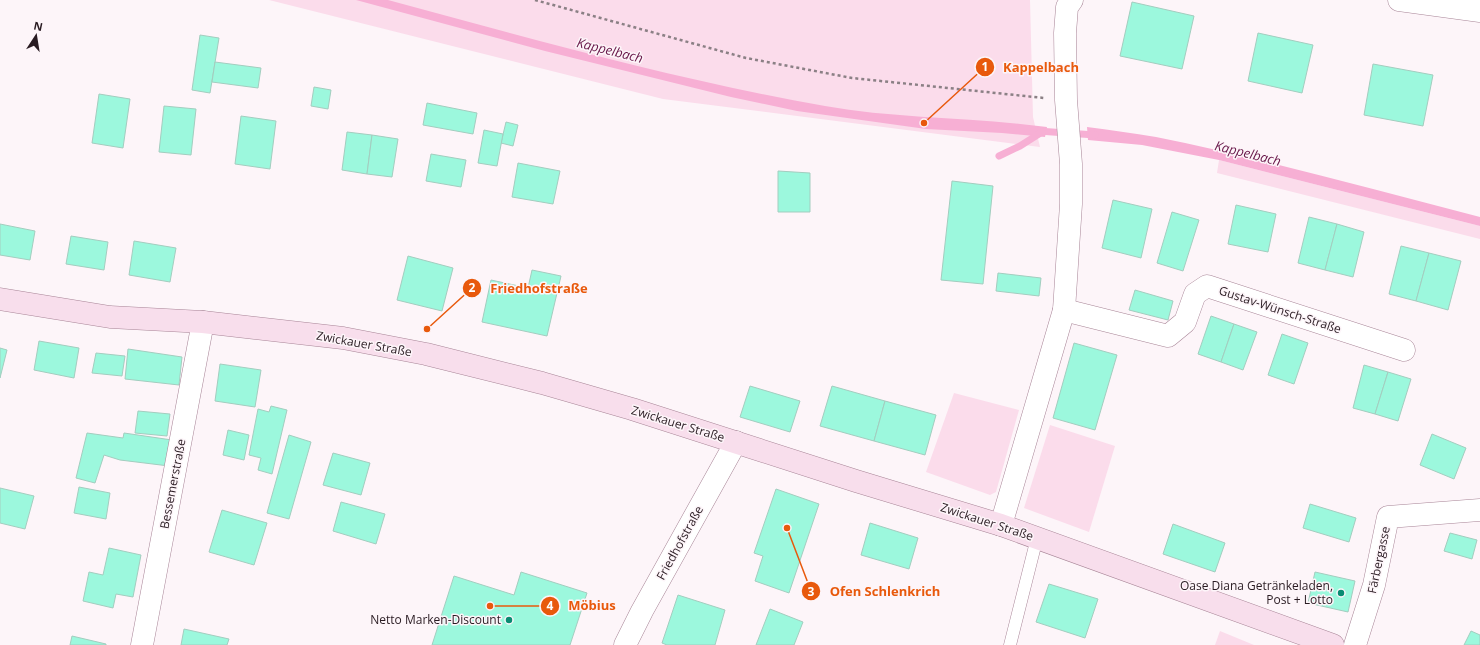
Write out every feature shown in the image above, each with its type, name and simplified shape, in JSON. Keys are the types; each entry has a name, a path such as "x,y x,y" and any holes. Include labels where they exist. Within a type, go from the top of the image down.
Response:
{"main road":[{"name":"Zwickauer Straße","path":"0,299 110,317 203,322 343,338 426,354 549,385 632,409 856,481 1001,525 1333,645"}],"street":[{"path":"1001,525 1064,310 1071,204 1071,164 1066,100 1065,33 1067,7 1072,0"},
{"path":"1398,0 1480,11"},
{"name":"Gustav-Wünsch-Straße","path":"1064,310 1168,336 1185,322 1195,294 1206,286 1404,350"},
{"name":"Bessemerstraße","path":"142,645 203,322"},
{"name":"Friedhofstraße","path":"625,645 646,604 736,442"},
{"name":"Färbergasse","path":"1355,645 1374,585 1388,517 1480,510"}],"lane":[{"path":"1010,645 1037,538"}],"path":[{"path":"535,0 746,58 844,77 1066,100"}],"shaded area":[{"path":"269,0 1030,0 1033,117 1040,147 663,99"},
{"path":"356,0 388,0 605,58 770,96 852,110 1047,127 1045,137 926,129 797,111 731,97 545,51"},
{"path":"1087,127 1156,137 1318,175 1480,217 1480,226 1219,160 1142,145 1088,140"},
{"path":"1219,160 1480,226 1480,239 1217,173"},
{"path":"954,393 1019,410 996,492 990,495 926,472"},
{"path":"1050,425 1115,446 1089,532 1024,508"},
{"path":"1220,631 1254,645 1215,645"}],"building":[{"path":"1132,2 1194,16 1182,69 1120,56"},
{"path":"1258,33 1313,45 1302,93 1248,81"},
{"path":"200,35 219,38 210,93 192,90"},
{"path":"215,62 261,68 258,88 212,82"},
{"path":"1373,64 1433,75 1423,126 1364,115"},
{"path":"314,87 331,90 328,109 311,106"},
{"path":"99,94 130,99 123,148 92,143"},
{"path":"427,103 477,113 473,134 423,125"},
{"path":"164,106 196,109 191,155 159,152"},
{"path":"241,116 276,121 270,169 235,164"},
{"path":"506,122 518,125 513,146 501,143"},
{"path":"484,130 503,134 497,166 478,163"},
{"path":"347,132 372,135 367,174 342,170"},
{"path":"372,135 398,139 392,177 367,174"},
{"path":"431,154 466,160 461,187 426,181"},
{"path":"518,163 560,171 553,204 512,197"},
{"path":"778,171 810,173 810,212 778,212"},
{"path":"952,181 993,186 983,284 941,280"},
{"path":"1113,200 1152,209 1141,258 1102,248"},
{"path":"1236,205 1276,214 1268,252 1228,244"},
{"path":"1172,212 1199,220 1183,271 1157,263"},
{"path":"1309,217 1337,224 1325,270 1298,263"},
{"path":"0,224 35,231 30,260 0,255"},
{"path":"1337,224 1364,232 1353,277 1325,270"},
{"path":"71,236 108,242 104,270 66,264"},
{"path":"134,241 176,248 170,282 129,275"},
{"path":"1401,246 1429,253 1416,301 1389,294"},
{"path":"1429,253 1461,261 1448,310 1416,301"},
{"path":"408,256 453,268 442,311 397,300"},
{"path":"532,270 561,276 547,336 482,322 491,280 528,288"},
{"path":"998,273 1041,278 1039,296 996,291"},
{"path":"1135,290 1173,301 1168,320 1129,310"},
{"path":"1211,316 1234,324 1221,362 1198,354"},
{"path":"1234,324 1257,332 1243,370 1221,362"},
{"path":"1282,334 1308,343 1294,384 1268,375"},
{"path":"39,341 79,348 74,378 34,370"},
{"path":"1074,343 1117,355 1095,430 1053,418"},
{"path":"0,348 7,350 0,378"},
{"path":"128,349 182,357 179,385 125,379"},
{"path":"96,353 125,356 122,376 92,373"},
{"path":"220,364 261,370 255,407 215,401"},
{"path":"1364,365 1388,372 1375,414 1353,408"},
{"path":"1388,372 1411,379 1398,421 1375,414"},
{"path":"750,386 800,401 790,432 740,417"},
{"path":"832,386 885,401 874,441 820,426"},
{"path":"885,401 936,415 925,455 874,441"},
{"path":"271,406 287,410 272,474 258,470 261,458 249,455 258,409 269,412"},
{"path":"138,411 170,414 167,436 135,433"},
{"path":"228,430 249,435 244,460 223,455"},
{"path":"87,433 123,438 124,433 172,440 169,466 120,460 104,455 95,483 76,478"},
{"path":"1432,434 1466,448 1454,479 1420,465"},
{"path":"289,435 311,442 289,519 267,513"},
{"path":"333,453 370,463 361,495 323,485"},
{"path":"79,487 110,493 106,519 74,513"},
{"path":"0,488 34,496 25,529 0,523"},
{"path":"776,489 819,504 789,593 755,581 763,556 754,553"},
{"path":"341,502 385,514 376,544 333,531"},
{"path":"1310,504 1356,518 1349,542 1303,528"},
{"path":"222,510 267,523 254,565 209,552"},
{"path":"870,523 918,538 909,569 861,555"},
{"path":"1173,524 1225,543 1215,572 1163,554"},
{"path":"1450,533 1477,540 1472,559 1444,551"},
{"path":"109,548 141,555 133,597 116,594 113,608 83,601 89,572 103,575"},
{"name":"Netto Marken-Discount","path":"521,572 587,593 570,645 432,645 454,576 514,595"},
{"path":"1315,572 1355,581 1348,612 1308,603"},
{"path":"1049,584 1098,599 1085,638 1036,622"},
{"path":"678,595 725,610 715,645 667,645 662,643"},
{"path":"770,609 803,622 794,645 756,645"},
{"path":"184,629 229,639 227,645 181,645"},
{"path":"1471,631 1480,635 1480,645 1464,645"},
{"path":"72,636 106,644 106,645 70,645"}],"waterway":[{"name":"Kappelbach","path":"1038,131 1095,135"},
{"path":"999,156 1020,146 1042,132"}],"place":[{"name":"Kappelbach","path":"924,123"},
{"name":"Friedhofstraße","path":"427,329"},
{"name":"Ofen Schlenkrich","path":"787,528"},
{"name":"Oase Diana Getränkeladen, Post + Lotto","path":"1341,593"},
{"name":"Möbius","path":"490,606"},
{"name":"Netto Marken-Discount","path":"509,620"}]}
